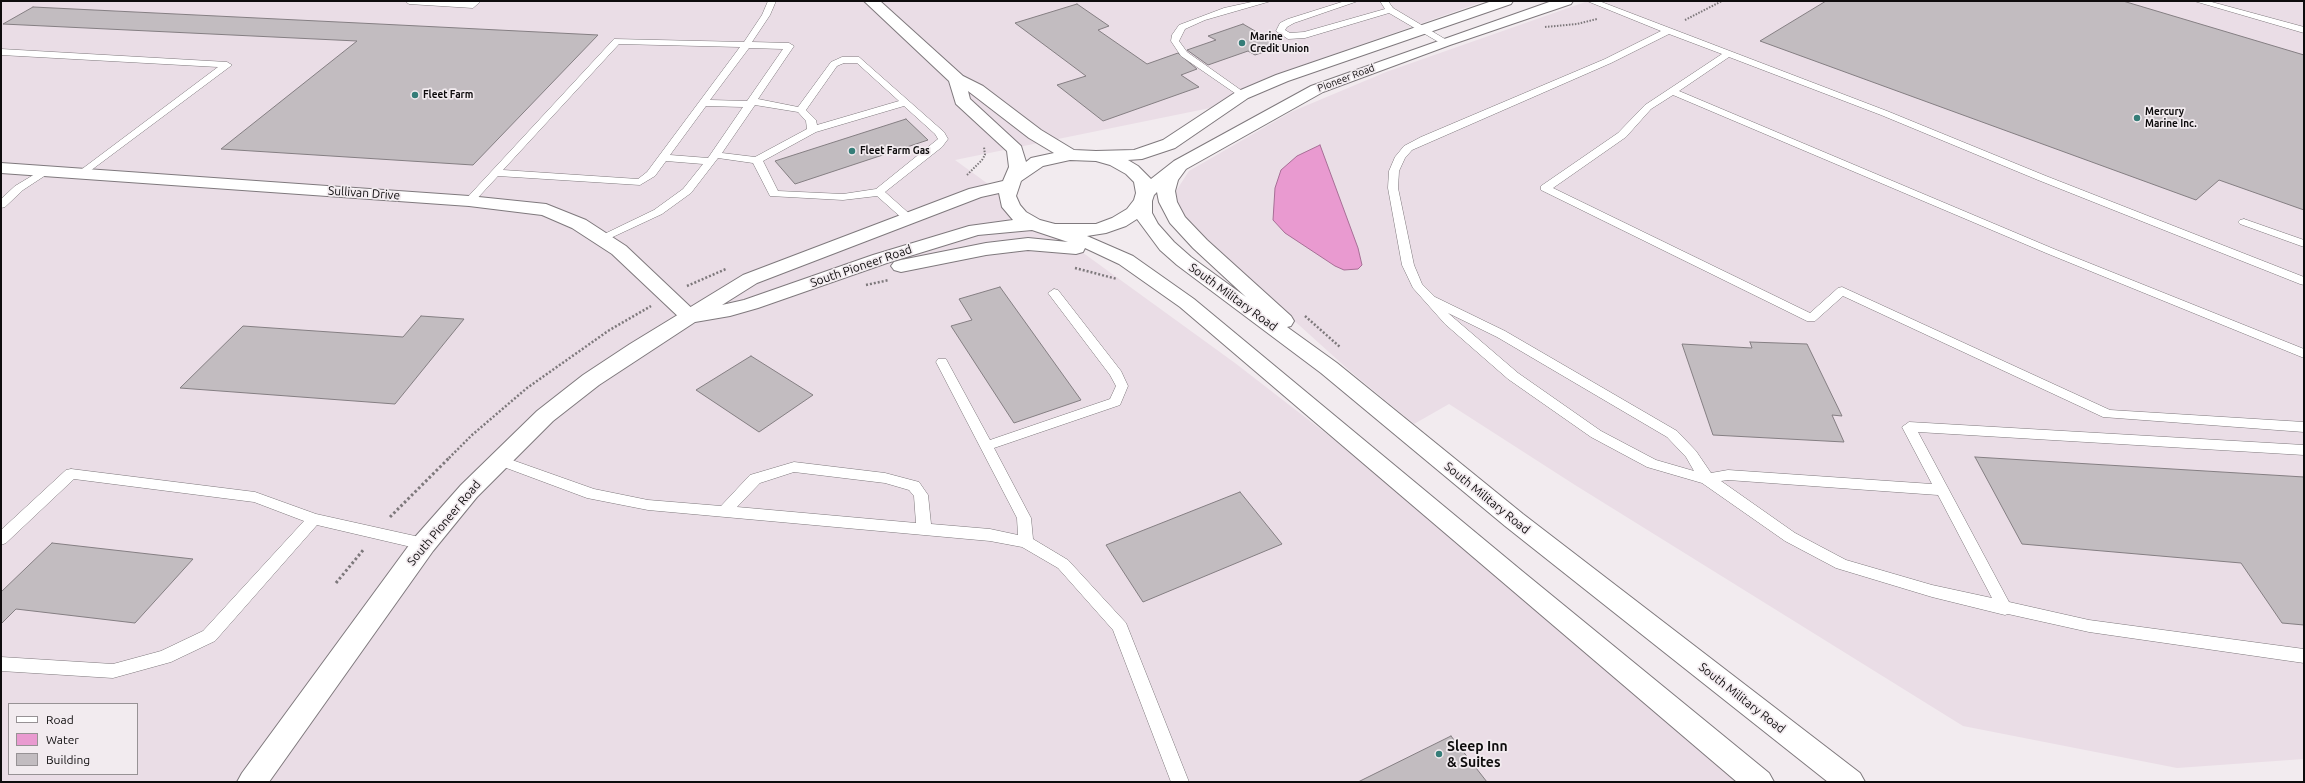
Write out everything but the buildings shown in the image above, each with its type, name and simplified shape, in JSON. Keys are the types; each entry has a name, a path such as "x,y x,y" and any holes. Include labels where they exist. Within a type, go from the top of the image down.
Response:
{"main road":[{"path":"871,1 957,80 977,89 1035,134 1070,155"},
{"name":"Pioneer Road","path":"1096,156 1136,155 1169,144 1242,95 1282,78 1506,1"},
{"name":"Pioneer Road","path":"1144,197 1180,165 1317,90 1445,42 1566,1"},
{"path":"957,80 962,101 1015,150 1018,167 1007,196 1011,206 1019,216 1044,227 1100,247 1140,270 1187,303 1513,578 1759,782"},
{"path":"1012,181 1038,162 1070,155 1096,156 1116,161 1132,170 1143,181 1144,197 1134,213 1119,222 1099,229 1077,231 1044,227"},
{"path":"1180,165 1168,180 1166,191 1168,202 1177,219 1200,244 1274,311 1336,359"},
{"name":"Sullivan Drive","path":"1,168 469,200 546,210 579,224 619,250 690,316"},
{"name":"South Pioneer Road","path":"252,782 424,544 452,510 498,460 544,416 591,380 720,296 750,279 908,218 1012,181"},
{"name":"South Military Road","path":"1144,197 1143,213 1147,222 1171,250 1336,359 1514,520 1850,782"},
{"name":"South Pioneer Road","path":"690,316 730,310 880,259 976,230 996,226 1044,227"},
{"path":"809,284 986,248 1028,244 1064,245 1140,270"}],"lane":[{"path":"409,1 473,4 477,1"},
{"path":"495,173 640,182 651,174 746,45 766,16 772,1"},
{"path":"1242,95 1184,54 1175,41 1176,35 1182,27 1202,18 1227,10 1267,1"},
{"path":"1354,1 1291,21 1283,25 1280,31 1288,36 1305,35 1390,10"},
{"path":"1384,1 1390,10 1445,42"},
{"path":"1591,1 1884,112 2042,178 2304,281"},
{"path":"2198,1 2304,30"},
{"path":"1667,31 1608,61 1425,139 1404,152 1394,170 1394,197 1411,273 1417,285 1427,298 1458,330 1512,376 1596,434 1652,464 1707,480 1790,537 1841,564 1932,591 2005,609 2126,633 2304,656"},
{"path":"469,200 617,41 789,46 752,103 713,158 687,191 674,202 658,212 602,239"},
{"path":"1,52 227,64 82,174"},
{"path":"1728,54 1648,107 1622,135 1545,188 1811,318 1842,291 1994,363 2108,414 2304,427"},
{"path":"757,160 774,194 843,197 880,192 943,139 939,132 866,64 859,60 842,60 834,64 801,110"},
{"path":"1672,91 2050,251 2304,354"},
{"path":"663,158 757,160 812,130 906,102"},
{"path":"703,103 752,103 801,110 811,120 812,130"},
{"path":"1,205 19,188 45,171"},
{"path":"880,192 908,218"},
{"path":"2244,222 2304,244"},
{"path":"986,446 1115,402 1122,386 1116,374 1054,293"},
{"path":"1427,298 1490,328 1672,434 1691,454 1707,480"},
{"path":"942,362 1024,518 1026,542"},
{"path":"2005,609 1909,427 2304,450"},
{"path":"498,460 592,494 648,505 723,513 990,535 1026,542 1063,564 1120,627 1180,782"},
{"path":"723,513 755,479 794,467 885,478 914,486 921,496 924,530"},
{"path":"1,539 71,474 255,497 314,519 424,544"},
{"path":"1707,480 1728,475 1942,490"},
{"path":"1,664 113,671 165,657 209,636 314,519"}],"path":[{"path":"1667,31 1722,1"},
{"path":"1540,28 1585,23 1615,11"},
{"path":"1070,266 1117,280 1160,283"},
{"path":"858,287 894,279"},
{"path":"1299,311 1336,359"}],"shaded area":[{"path":"1,1 1485,1 1283,72 1210,108 955,160 1235,363 1513,578 1759,782 1,782"},
{"path":"1588,1 2304,1 2304,759 2177,768 1963,726 1575,485 1449,404 1414,424 1351,372 1207,242 1180,210 1175,197 1176,191 1189,171 1291,112 1386,72"}],"water":[{"path":"1320,145 1358,248 1362,265 1358,269 1344,270 1335,266 1285,233 1273,220 1275,188 1281,170 1297,156"}],"place":[{"name":"Marine Credit Union","path":"1242,43"},
{"name":"Fleet Farm","path":"415,95"},
{"name":"Mercury Marine Inc.","path":"2137,118"},
{"name":"Fleet Farm Gas","path":"852,151"},
{"name":"Sleep Inn & Suites","path":"1439,754"}]}
